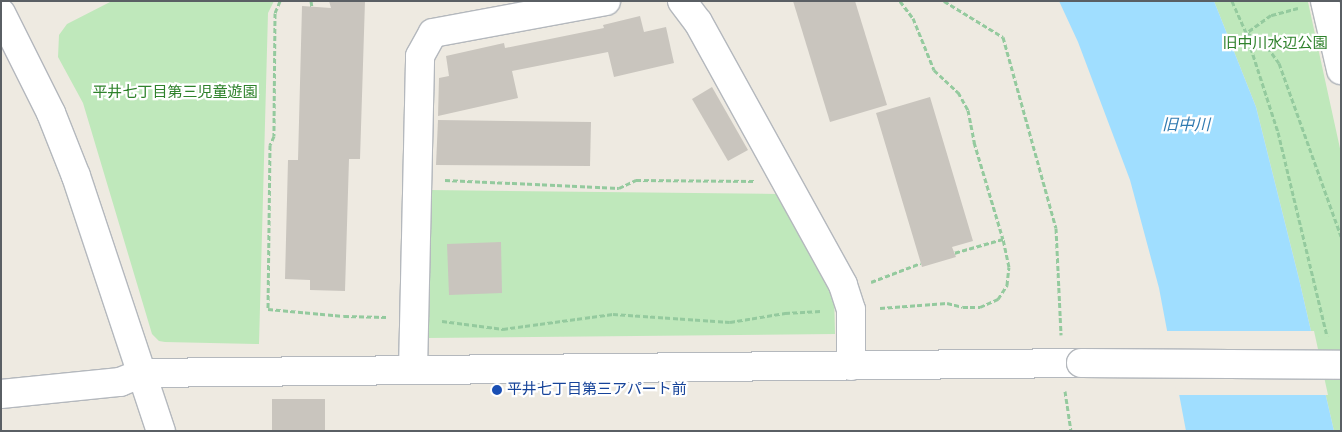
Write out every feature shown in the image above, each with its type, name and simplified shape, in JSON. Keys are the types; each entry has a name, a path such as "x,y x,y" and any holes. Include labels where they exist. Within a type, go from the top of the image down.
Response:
{"street":[{"path":"413,370 420,56 433,33 606,1"},
{"path":"682,1 698,22 843,285 851,310 851,366"},
{"path":"1313,4 1341,70"},
{"path":"1,13 58,131 76,176 160,431"},
{"path":"1,394 120,382 142,373 1071,363 1341,365"}],"path":[{"path":"280,1 275,13 274,136 270,145 268,309 344,316 392,317 455,322 503,329 613,314 730,322 785,313 947,303 980,307 998,299 1007,285 1009,267 1003,240 974,142 968,110 958,92 934,70 913,18 900,1"},
{"path":"311,1 312,7"},
{"path":"944,1 1003,37 1056,228 1071,363 1070,431"},
{"path":"1232,1 1246,32 1278,132 1328,341"},
{"path":"1246,32 1271,15 1313,4"},
{"path":"1246,32 1264,41 1279,63 1341,236"},
{"path":"418,179 619,188 636,180 744,182 764,179 780,171"},
{"path":"954,253 1003,240"},
{"path":"872,287 871,281 921,262"}],"green space":[{"name":"平井七丁目第三児童遊園","path":"112,1 274,1 268,13 259,344 165,342 159,341 152,334 83,103 58,57 59,35 67,24"},
{"name":"旧中川水辺公園","path":"1214,1 1308,2 1341,153 1341,431 1334,431 1299,279 1256,107"},
{"path":"429,190 778,194 834,293 835,334 426,338"}],"water":[{"name":"旧中川","path":"1059,1 1214,1 1256,107 1299,279 1334,431 1186,431 1159,288 1130,180 1078,42"}],"pier":[{"path":"1165,331 1314,331 1328,395 1177,395"}],"building":[{"path":"329,1 365,1 360,159 349,159 345,291 310,290 310,280 285,279 288,160 298,160 302,6 331,8"},
{"path":"793,1 855,1 887,105 830,122"},
{"path":"640,16 644,32 666,27 674,63 614,77 608,52 512,71 518,98 438,116 439,78 449,76 446,56 504,43 505,48 604,28 603,25"},
{"path":"712,87 748,150 728,161 692,99"},
{"path":"930,97 973,241 952,247 956,257 922,267 876,113"},
{"path":"438,120 591,122 590,166 436,165"},
{"path":"501,242 502,293 449,295 447,244"},
{"path":"272,399 325,399 325,431 272,431"}],"place":[{"name":"平井七丁目第三アパート前","path":"497,390"}]}
